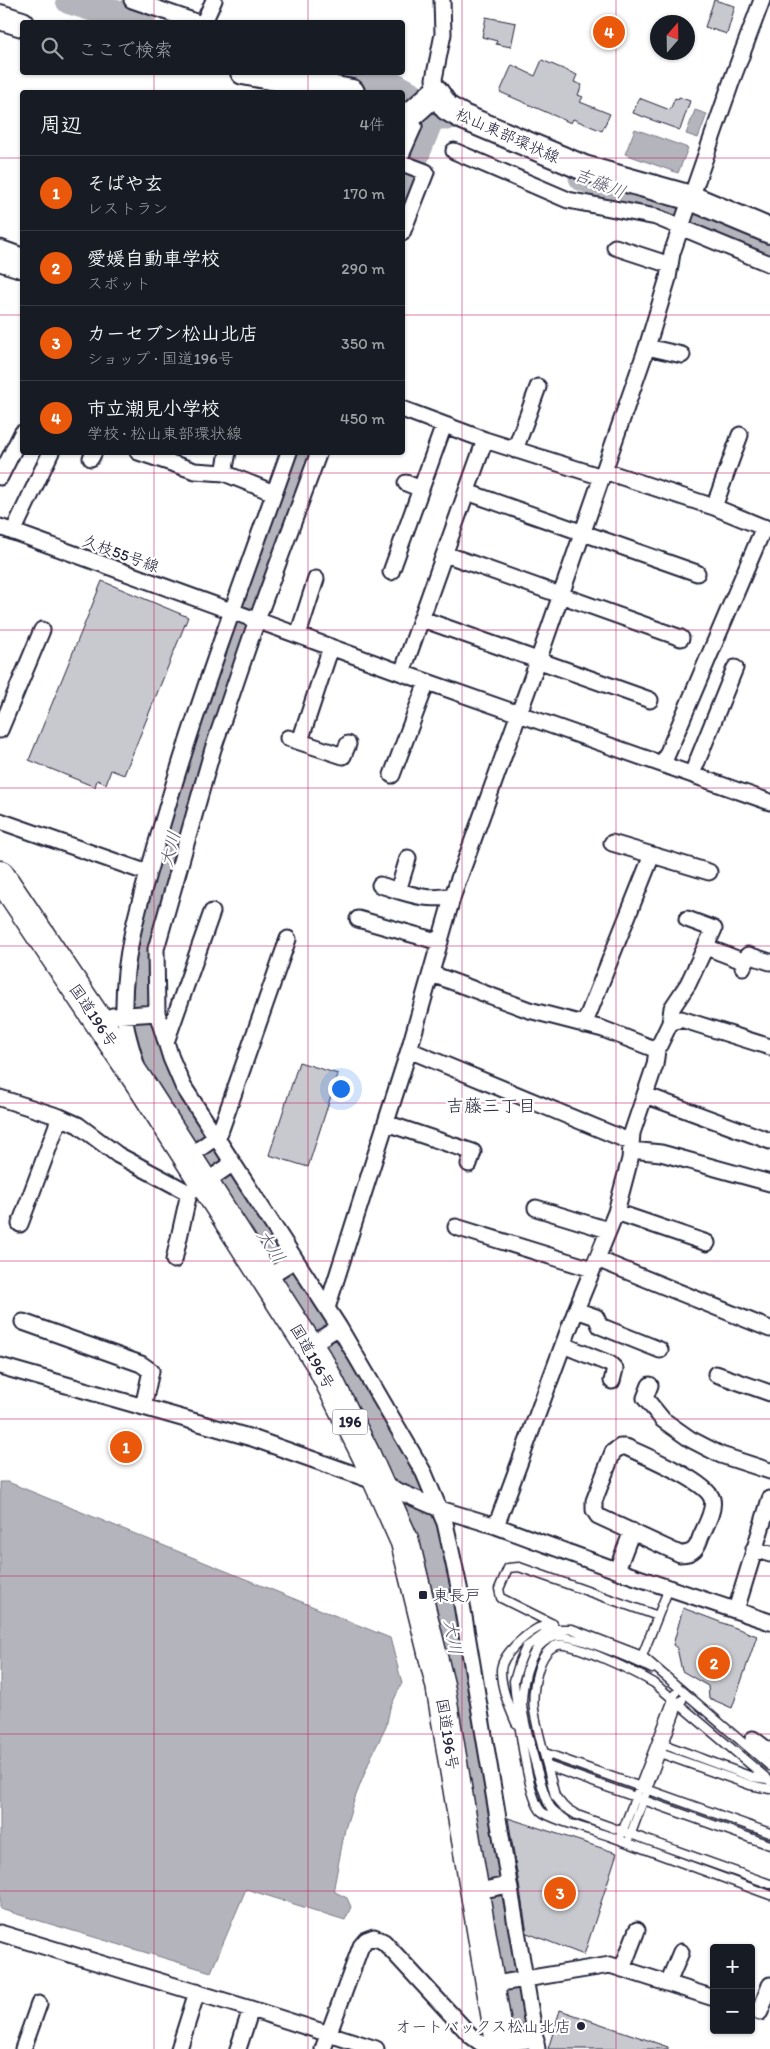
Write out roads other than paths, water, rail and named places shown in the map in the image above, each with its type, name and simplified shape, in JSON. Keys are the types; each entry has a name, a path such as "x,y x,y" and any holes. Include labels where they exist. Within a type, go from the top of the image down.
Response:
{"highway":[{"name":"国道196号","path":"0,875 119,1014 144,1089 193,1154 202,1183 272,1275 315,1342 321,1365 379,1483 405,1542 440,1686 480,1891 496,1983 504,2046"}],"main road":[{"path":"0,17 20,23"},
{"path":"275,75 328,80 348,90"},
{"name":"松山東部環状線","path":"417,107 447,108 463,117 575,164 690,201 770,231"}],"street":[{"path":"132,0 190,20"},
{"path":"205,20 214,0"},
{"path":"405,146 414,126 417,107 434,79 443,34 442,0"},
{"path":"327,1308 409,1050 453,895 538,661 647,347 682,224 762,0"},
{"path":"454,151 568,200 682,224 770,264"},
{"path":"405,164 426,172 405,225"},
{"path":"616,247 670,265"},
{"path":"0,248 20,255"},
{"path":"0,263 20,269"},
{"path":"647,347 682,355"},
{"path":"515,450 538,387"},
{"path":"405,410 515,450 714,507 767,528 663,764"},
{"path":"391,572 444,425"},
{"path":"714,507 740,435"},
{"path":"0,478 20,437"},
{"path":"402,673 485,440"},
{"path":"6,530 50,455"},
{"path":"147,455 194,471 224,473 274,493"},
{"path":"224,473 227,455"},
{"path":"157,1013 119,1014 135,921 167,805 231,610 288,455"},
{"path":"318,455 257,620 213,749 156,949 157,1013 183,1086 230,1165 327,1308 337,1328 424,1473 440,1509 445,1523 459,1587 506,1886 534,2043 485,2046 471,2036 384,1942 374,1937 366,1940 361,1946 323,2049"},
{"path":"406,483 421,489"},
{"path":"467,492 697,573"},
{"name":"久枝55号線","path":"6,530 427,682 770,802"},
{"path":"445,554 681,638"},
{"path":"298,635 316,580"},
{"path":"422,619 650,700"},
{"path":"0,730 42,630"},
{"path":"331,647 294,739 344,756 348,744"},
{"path":"692,774 736,668"},
{"path":"392,774 427,682"},
{"path":"0,821 148,873"},
{"path":"612,843 709,872"},
{"path":"584,1025 652,855"},
{"path":"398,891 408,858"},
{"path":"380,885 439,900 453,895"},
{"path":"166,1042 212,912"},
{"path":"358,919 440,942"},
{"path":"496,1526 563,1344 616,1212 631,1146 632,1132 655,1065 657,1050 670,1023 672,1008 688,984 714,929 686,919"},
{"path":"193,1154 219,1135 288,939"},
{"path":"706,947 744,967 748,955 770,962"},
{"path":"432,974 529,1010 603,1029 657,1050"},
{"path":"670,1023 681,1020 770,1047"},
{"path":"409,1050 631,1146 770,1183"},
{"path":"645,1095 770,1141"},
{"path":"0,1098 60,1117 78,1125 118,1155 202,1183"},
{"path":"20,1224 60,1117"},
{"path":"386,1123 473,1152 469,1164"},
{"path":"174,1260 202,1183 230,1165"},
{"path":"536,1208 608,1230"},
{"path":"616,1212 707,1243"},
{"path":"456,1227 595,1264 770,1329"},
{"path":"272,1275 294,1260"},
{"path":"576,1310 596,1317 600,1326 660,1350"},
{"path":"22,1322 141,1364 151,1371 143,1407"},
{"path":"315,1342 337,1328"},
{"path":"563,1344 610,1364 615,1369 612,1382"},
{"path":"0,1366 252,1438 379,1483 440,1509 496,1526 617,1570 770,1622"},
{"path":"716,1374 770,1393"},
{"path":"650,1385 645,1398 663,1420 690,1439 721,1456 770,1471"},
{"path":"626,1447 671,1467 709,1493 713,1501 696,1550 689,1554 680,1554 632,1531 598,1516 594,1510 594,1501 613,1452 620,1448 626,1447"},
{"path":"736,1610 770,1499"},
{"path":"617,1570 632,1531"},
{"path":"754,1549 770,1554"},
{"path":"753,1739 770,1752"},
{"path":"480,1891 506,1886"},
{"path":"622,1968 637,1930"},
{"path":"0,1934 328,2032 376,2049"},
{"path":"668,1983 681,1952"},
{"path":"496,1983 610,1965 710,1997"},
{"path":"760,2012 770,1985"},
{"path":"179,2049 197,1992"},
{"path":"24,2049 39,2004"},
{"path":"238,2049 251,2009"}],"lane":[{"path":"658,1616 519,1567 508,1568 499,1589 502,1598 553,1624 572,1629 642,1656 770,1766"},
{"path":"642,1656 669,1588"},
{"path":"520,1731 508,1704 501,1670 506,1657 514,1646 538,1628 553,1624"},
{"path":"572,1629 552,1629 526,1647 514,1681 520,1731 533,1795 541,1810 553,1819 568,1822 770,1895"},
{"path":"568,1822 551,1808 542,1788 521,1703 526,1676 534,1652 544,1641 556,1636 570,1638 638,1662 662,1675"},
{"path":"769,1779 654,1682 634,1671 570,1646 558,1645 547,1652 541,1662 535,1684 534,1708 555,1796 564,1807 577,1815 770,1884"},
{"path":"628,1844 639,1799 639,1787 672,1698 680,1689"},
{"path":"619,1840 639,1799 647,1790 679,1703 686,1695"},
{"path":"656,1742 752,1777 769,1779"},
{"path":"652,1750 750,1785 770,1789"},
{"path":"545,1753 770,1833"},
{"path":"548,1766 770,1845"}],"waterway":[{"name":"大川","path":"70,0 134,20"},
{"name":"大川","path":"363,75 386,82 400,90"},
{"name":"大川","path":"405,93 447,116"},
{"name":"大川","path":"405,180 433,110"},
{"name":"吉藤川","path":"583,177 662,205 770,248"},
{"name":"大川","path":"303,455 222,683 177,824 145,946 143,997 156,1060 213,1156 339,1350 408,1474 445,1588 523,2049"}],"place":[{"name":"市立潮見小学校","path":"609,32"},
{"name":"そばや玄","path":"126,1447"},
{"name":"東長戸","path":"423,1595"},
{"name":"愛媛自動車学校","path":"714,1663"},
{"name":"カーセブン松山北店","path":"560,1893"},
{"name":"オートバックス松山北店","path":"581,2026"}],"district":[{"name":"吉藤三丁目","path":"491,1106"}]}
